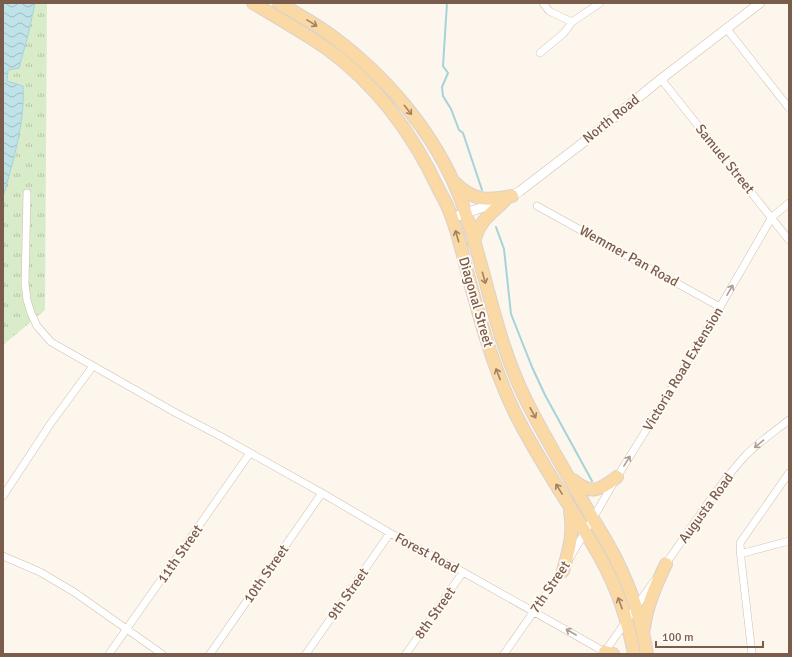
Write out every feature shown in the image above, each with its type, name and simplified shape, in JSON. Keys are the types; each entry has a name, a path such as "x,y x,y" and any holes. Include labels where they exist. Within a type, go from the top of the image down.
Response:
{"main road":[{"name":"Diagonal Street","path":"253,3 326,48 354,71 377,93 400,121 426,162 452,218 484,334 503,386 521,424 544,465 602,560 626,620 634,654"},
{"name":"Diagonal Street","path":"279,3 324,30 360,59 390,88 423,129 439,154 452,180 465,214 510,364 530,408 616,559 636,607 644,634 647,654"},
{"path":"452,180 469,195 480,199 509,197"},
{"path":"474,244 476,234 482,222 509,197"},
{"path":"569,476 584,488 595,490 599,490 606,486 617,477"},
{"path":"562,571 572,539 572,522 569,505"},
{"path":"644,634 647,613 652,595 666,564"}],"street":[{"path":"543,3 549,11 572,22"},
{"path":"540,54 564,33 572,22 600,3"},
{"name":"North Road","path":"452,218 509,197 546,171 660,79 760,3"},
{"path":"726,28 789,108"},
{"name":"Samuel Street","path":"660,79 789,240"},
{"name":"Forest Road","path":"27,194 27,300 37,326 51,342 322,493 390,533 534,611 607,653"},
{"path":"772,217 789,203"},
{"name":"Wemmer Pan Road","path":"537,206 720,307"},
{"name":"Victoria Road Extension","path":"593,519 772,217"},
{"path":"3,496 51,424 93,366"},
{"name":"Augusta Road","path":"607,653 626,620 691,526 729,475 747,454 789,420"},
{"name":"11th Street","path":"109,654 250,454"},
{"path":"752,654 740,543 789,473"},
{"name":"10th Street","path":"210,654 322,493"},
{"name":"7th Street","path":"504,654 562,571 593,519"},
{"name":"9th Street","path":"306,654 390,533"},
{"path":"740,554 789,541"},
{"path":"3,556 40,572 74,592 162,654"},
{"name":"8th Street","path":"406,654 463,572"}],"green space":[{"path":"3,3 47,3 45,310 3,345"}],"water":[{"path":"3,3 35,3 19,68 8,70 7,81 23,86 23,100 18,142 3,197"}],"waterway":[{"path":"447,3 443,66 448,73 442,87 443,96 451,109 459,130 463,133 482,190"},
{"path":"496,227 504,249 511,314 545,395 592,481"}]}
